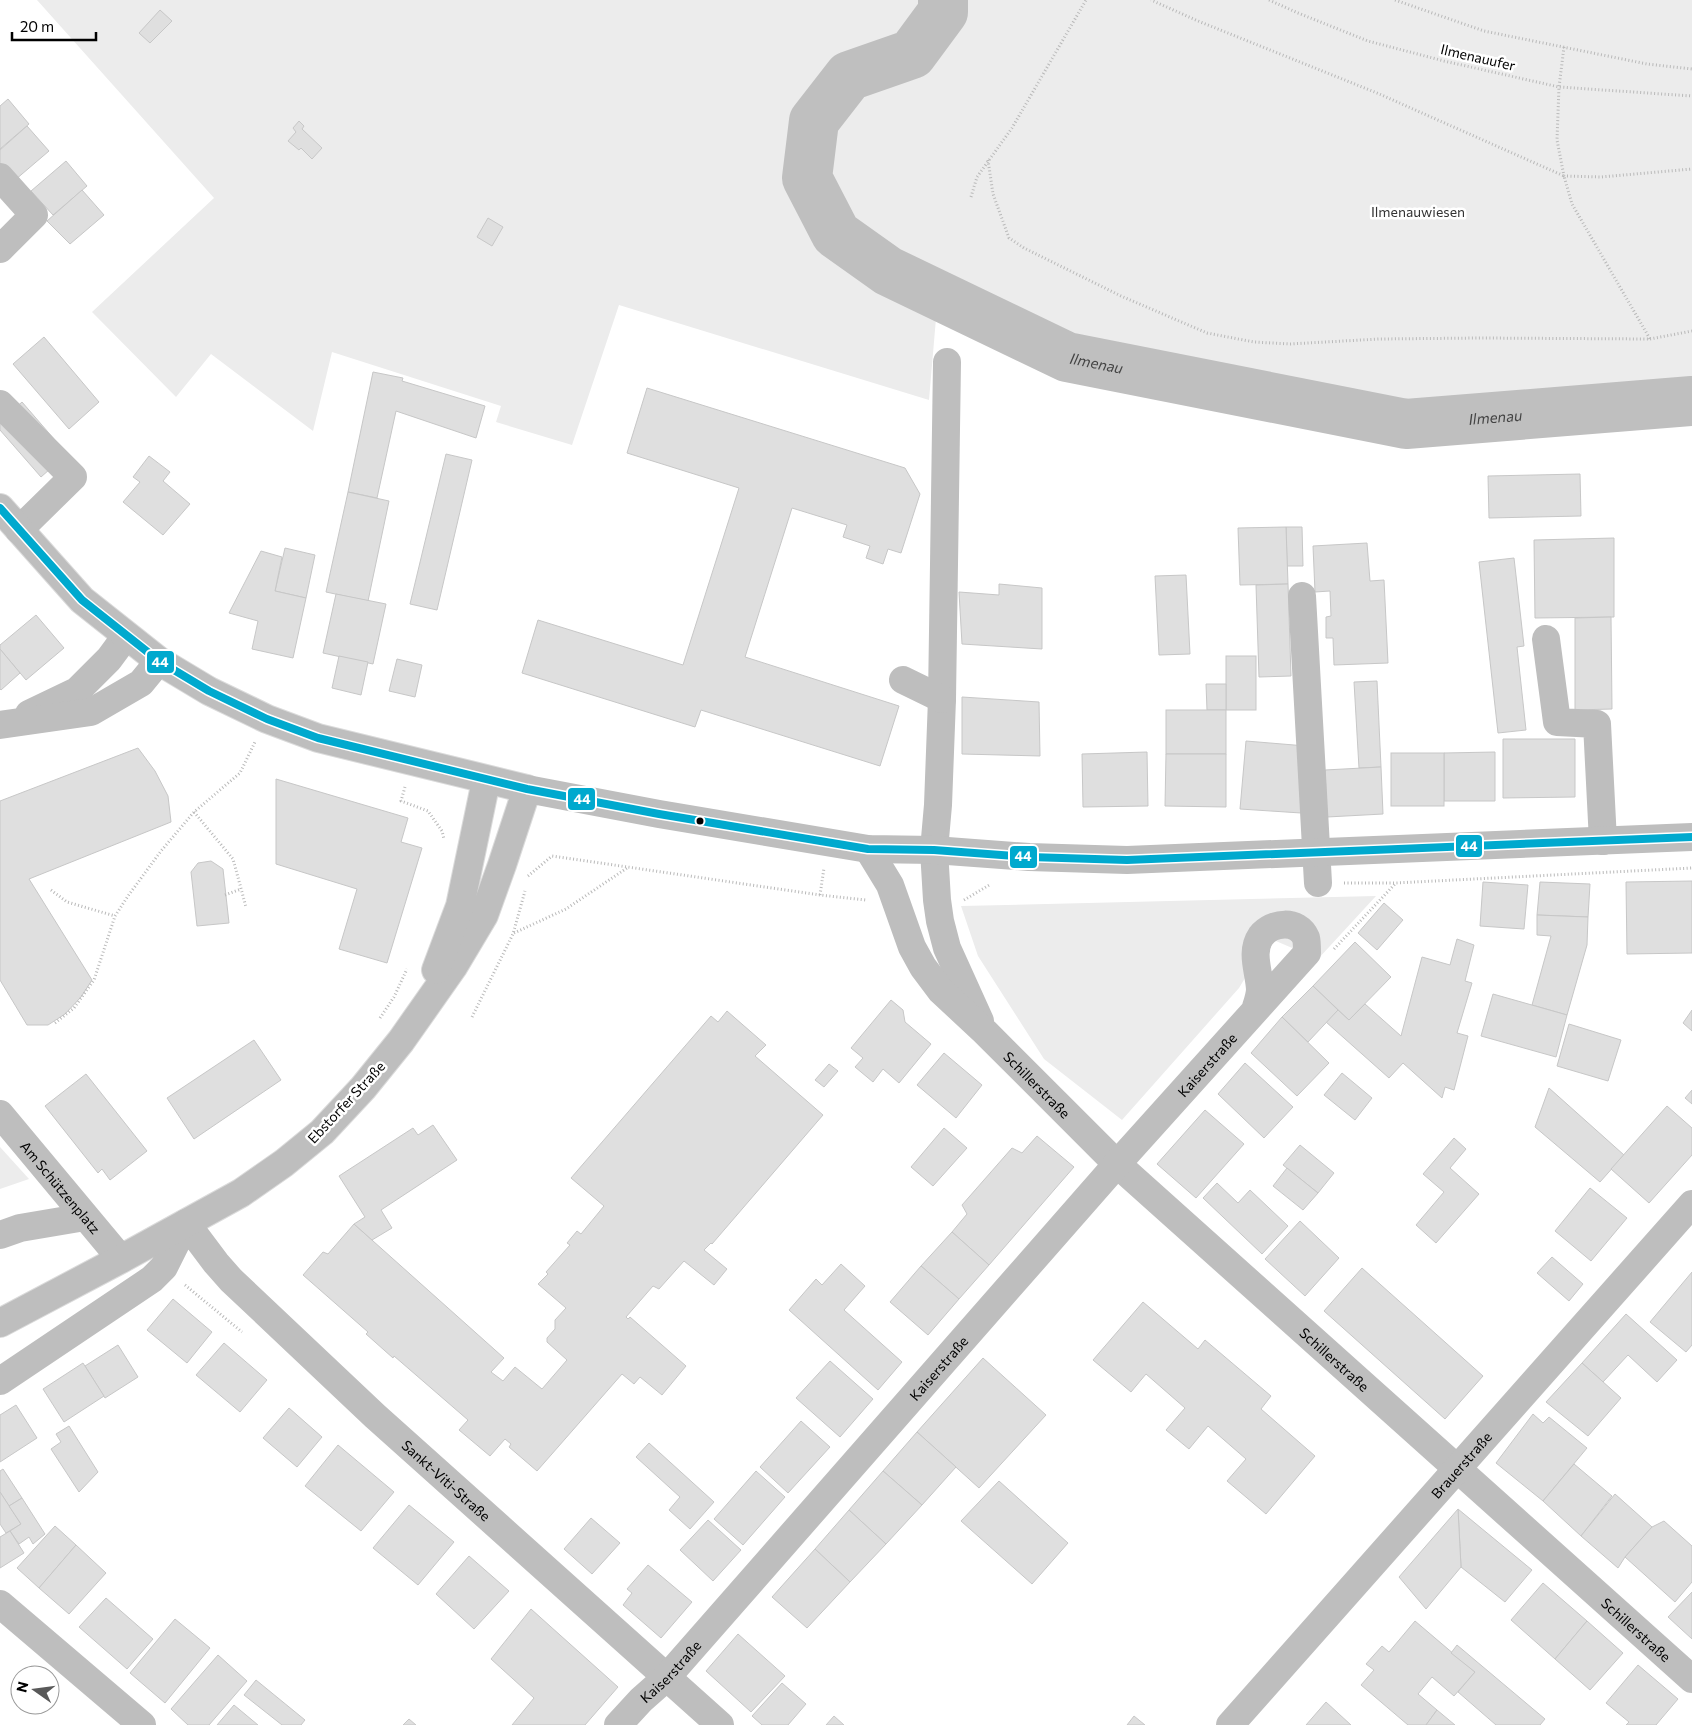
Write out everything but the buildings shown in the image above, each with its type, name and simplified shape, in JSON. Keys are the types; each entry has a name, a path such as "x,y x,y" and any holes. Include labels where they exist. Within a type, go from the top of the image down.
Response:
{"street":[{"path":"0,177 34,215 0,249"},
{"name":"Schillerstraße","path":"947,362 942,699 938,805 934,850 939,914 947,948 985,1032"},
{"path":"0,404 73,477 19,530"},
{"path":"0,508 82,600 159,661 209,691 267,720 318,738 527,790 868,849 934,850 1029,858 1126,860 1692,837"},
{"path":"1302,596 1318,852 1318,883"},
{"path":"6,724 77,691 109,659 126,636"},
{"path":"1546,638 1557,722 1597,724 1603,841"},
{"path":"6,724 91,712 141,683 159,661"},
{"path":"903,680 942,699"},
{"name":"Ebstorfer Straße","path":"401,1041 440,961 460,906 486,781"},
{"name":"Ebstorfer Straße","path":"0,1324 241,1193 284,1163 314,1138 363,1088 401,1041 453,967 484,915 527,790"},
{"name":"Schillerstraße","path":"868,849 890,885 909,940 923,966 941,992 985,1032 1117,1164 1692,1679"},
{"path":"1256,1008 1260,990 1255,950 1261,936 1272,926 1286,924 1299,928 1306,938 1307,953"},
{"name":"Kaiserstraße","path":"618,1725 641,1700 667,1678 1117,1164 1307,953"},
{"name":"Am Schützenplatz","path":"0,1114 121,1259"},
{"name":"Brauerstraße","path":"1230,1725 1692,1204"},
{"path":"0,1235 20,1228 85,1216"},
{"path":"0,1381 152,1280 164,1267 186,1223"},
{"name":"Sankt-Viti-Straße","path":"186,1223 216,1263 375,1416 720,1725"},
{"path":"0,1604 142,1725"}],"path":[{"path":"971,197 977,177 1012,128 1086,0"},
{"path":"1151,0 1198,21 1377,93 1564,176 1601,178 1692,169"},
{"name":"Ilmenauufer","path":"1269,0 1368,41 1444,61 1559,87 1692,96"},
{"path":"1395,0 1484,31 1647,64 1692,70"},
{"path":"1564,47 1559,87 1557,140 1572,204 1650,339"},
{"path":"988,160 993,194 1009,238 1024,248 1122,296 1206,333 1254,342 1290,344 1379,339 1650,339 1692,331"},
{"path":"55,1023 74,1008 94,980 115,916 128,896 161,851 194,812 240,773 267,720"},
{"path":"194,812 233,859 246,907"},
{"path":"513,934 566,909 627,867"},
{"path":"1307,953 1329,955 1395,883"},
{"path":"472,1017 513,934 526,886"},
{"path":"225,895 241,889"},
{"path":"52,890 67,902 115,916"},
{"path":"378,1021 394,997 409,966"},
{"path":"164,1267 248,1337"}],"green space":[{"name":"Ilmenauwiesen","path":"37,0 1692,0 1692,401 1406,424 1067,357 938,295 929,400 619,305 572,445 496,422 501,406 332,352 313,431 211,354 176,397 92,312 214,198"},
{"path":"1376,896 1318,959 1269,938 1239,988 1122,1120 1044,1059 978,956 961,906"},
{"path":"0,1147 29,1179 0,1189"}],"waterway":[{"name":"Ilmenau","path":"943,0 943,12 912,54 849,76 814,121 807,178 836,234 888,271 1067,357 1406,424 1692,401"}],"transit line":[{"name":"44","path":"0,508 82,600 159,661 209,691 267,719 318,738 527,789 659,814 868,849 934,850 1029,857 1127,860 1692,837"}]}
